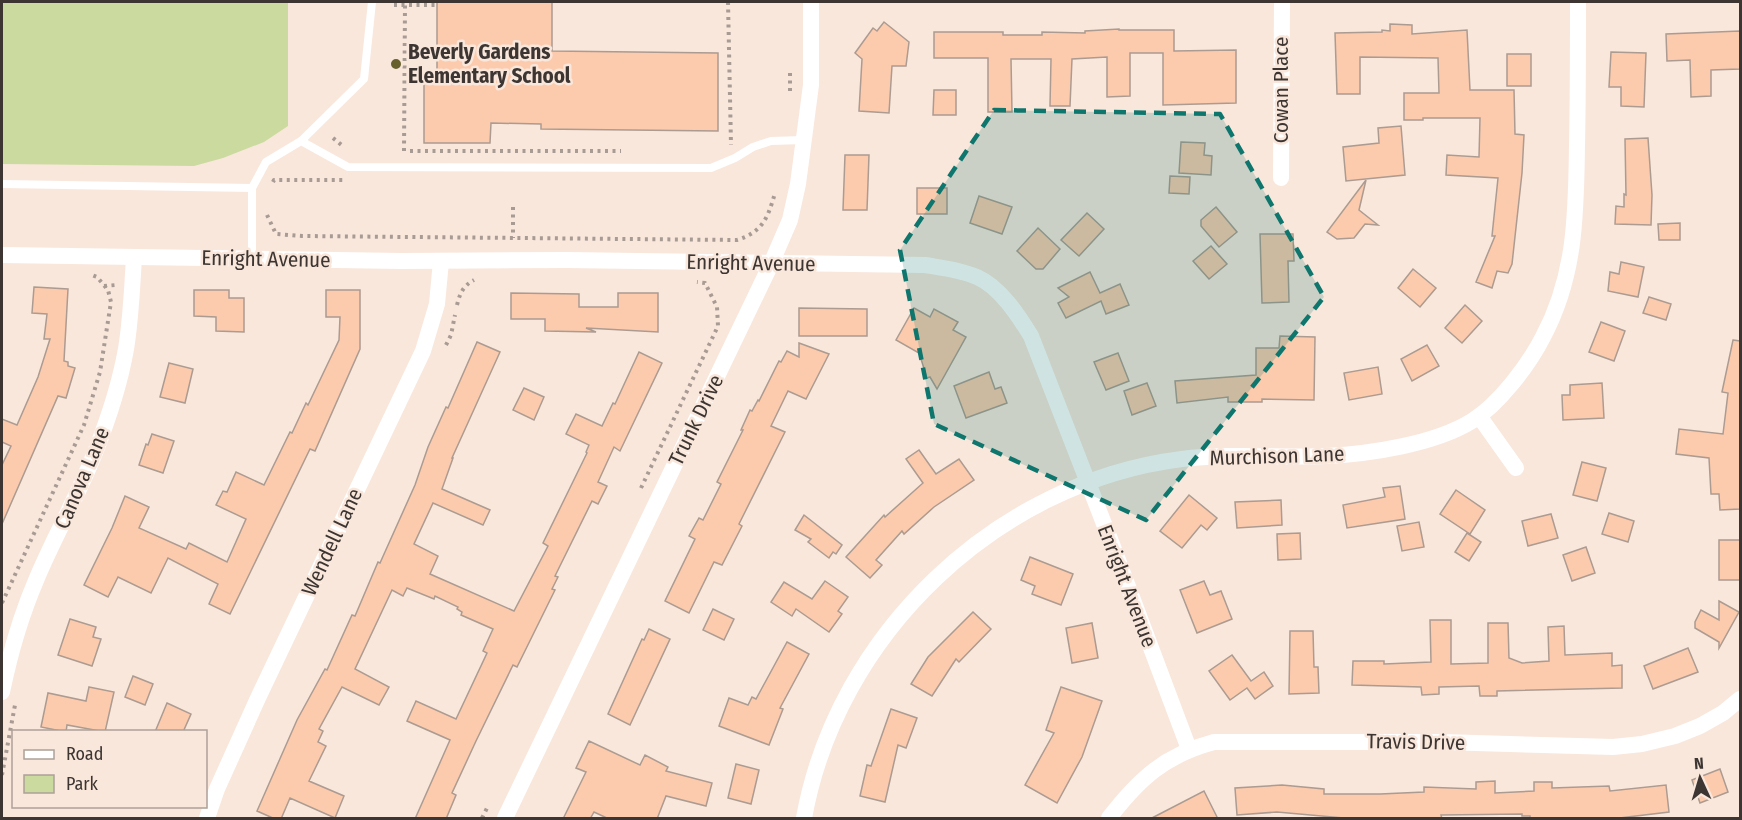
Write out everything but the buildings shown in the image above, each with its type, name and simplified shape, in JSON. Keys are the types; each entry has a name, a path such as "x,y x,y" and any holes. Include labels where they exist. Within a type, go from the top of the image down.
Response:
{"street":[{"name":"Trunk Drive","path":"505,819 790,220 798,184 811,85 811,2"},
{"name":"Cowan Place","path":"1281,178 1282,2"},
{"name":"Murchison Lane","path":"804,819 818,764 841,707 868,658 927,586 958,557 1032,507 1087,484 1136,468 1182,459 1244,455 1324,456 1365,453 1406,445 1448,433 1479,416 1493,404 1526,365 1543,338 1556,309 1567,274 1575,226 1578,2"},
{"name":"Enright Avenue","path":"2,255 926,265 952,269 978,278 1003,298 1019,316 1030,336 1189,749"},
{"name":"Canova Lane","path":"2,692 8,659 21,617 37,577 76,499 97,448 117,388 126,349 134,258"},
{"name":"Wendell Lane","path":"207,819 217,789 254,708 423,351 437,304 441,261"},
{"path":"1479,416 1516,468"},
{"name":"Travis Drive","path":"1108,819 1126,796 1170,759 1189,749 1214,742 1454,742 1612,747 1642,744 1675,736 1723,713 1740,699"}],"lane":[{"path":"252,258 252,188 266,162 302,141 364,79 372,2"},
{"path":"302,141 348,167 711,168 753,147 771,141 803,140"},
{"path":"2,184 252,188"}],"path":[{"path":"394,4 435,5 435,2"},
{"path":"728,2 731,148 738,145"},
{"path":"404,151 405,5"},
{"path":"789,98 791,62"},
{"path":"333,138 349,151"},
{"path":"393,151 628,151"},
{"path":"269,189 274,180 345,180"},
{"path":"267,213 276,234 303,236 737,240 758,231 766,218 778,184"},
{"path":"513,207 513,238"},
{"path":"2,603 84,424 100,372 111,302 108,290 97,277 86,273"},
{"path":"446,345 451,334 460,293 465,285 481,279"},
{"path":"636,497 718,326 717,307 705,283 692,280"},
{"path":"482,819 488,808"}],"highlighted area":[{"path":"994,110 1220,114 1324,297 1146,520 934,424 900,250"}],"green space":[{"path":"2,2 288,2 288,126 264,142 223,158 194,166 2,164"}],"place":[{"name":"Beverly Gardens Elementary School","path":"396,64"}]}
